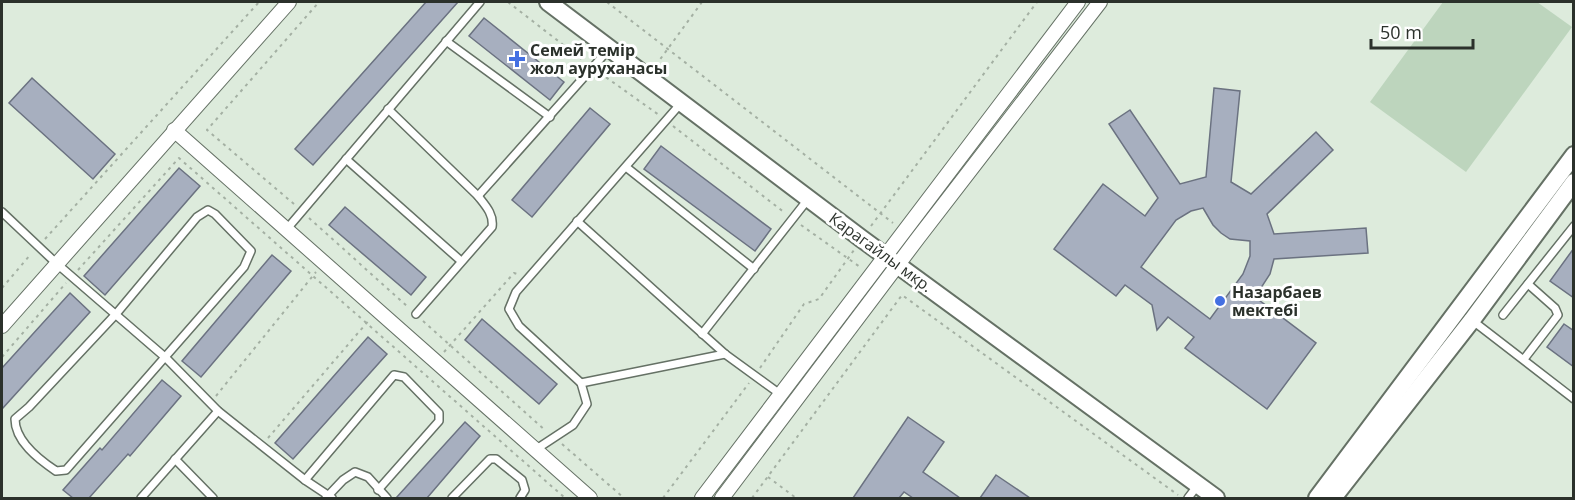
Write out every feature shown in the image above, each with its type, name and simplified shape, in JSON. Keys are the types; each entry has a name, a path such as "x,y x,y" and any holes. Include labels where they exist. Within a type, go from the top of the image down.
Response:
{"street":[{"path":"2,326 289,2"},
{"name":"Карагайлы мкр.","path":"548,2 892,261 1216,498"},
{"path":"722,498 892,261 905,232 1078,2"},
{"path":"702,498 780,394 892,261 1100,2"},
{"path":"174,130 590,498"},
{"path":"1333,498 1465,316 1574,155"},
{"path":"1317,498 1574,182"}],"lane":[{"path":"286,230 480,2"},
{"path":"446,41 550,117"},
{"path":"478,196 610,48"},
{"path":"535,450 573,425 587,404 581,383 519,326 509,309 516,292 682,102"},
{"path":"388,109 478,196 489,212 493,223 416,314"},
{"path":"346,159 461,261"},
{"path":"626,167 753,269"},
{"path":"702,334 808,198"},
{"path":"208,210 215,214 251,251 237,277 166,358 66,470 56,471 40,460 15,432 15,419 116,314 197,217 208,210"},
{"path":"2,212 38,247 166,358 219,411 329,498 343,480 355,472 368,477 387,498"},
{"path":"578,221 725,354 780,394"},
{"path":"1503,315 1574,226"},
{"path":"1524,359 1557,315 1555,308 1528,284"},
{"path":"1465,316 1574,399"},
{"path":"581,383 725,354"},
{"path":"305,480 394,375 404,377 439,413 439,421 378,490"},
{"path":"141,498 219,411"},
{"path":"176,459 213,498"},
{"path":"452,498 490,459 496,459 522,480 525,490 520,498"},
{"path":"1188,498 1198,485"}],"path":[{"path":"2,288 259,2"},
{"path":"319,2 207,130 302,211 624,498"},
{"path":"508,2 848,259 1037,2"},
{"path":"607,2 905,232"},
{"path":"647,77 702,2"},
{"path":"2,357 179,158 565,498"},
{"path":"210,402 324,263"},
{"path":"425,375 514,273 528,278"},
{"path":"753,498 902,295 1183,498"},
{"path":"262,445 377,310"},
{"path":"768,477 796,498"}],"green space":[{"path":"1443,2 1537,2 1572,27 1466,172 1370,102"}],"building":[{"path":"426,2 458,2 313,165 295,149"},
{"name":"Семей темір жол ауруханасы","path":"484,18 564,82 550,100 469,36"},
{"path":"32,78 115,154 93,179 9,103"},
{"path":"1214,88 1240,91 1231,182 1251,194 1316,132 1333,150 1267,214 1274,234 1366,228 1368,253 1274,259 1270,274 1255,297 1316,343 1267,409 1185,348 1194,337 1168,317 1157,330 1152,305 1125,285 1116,296 1054,249 1103,184 1145,216 1158,198 1109,124 1130,110 1180,184 1206,177","holes":["1203,208 1213,225 1230,239 1250,241 1250,256 1243,274 1210,319 1141,267 1176,220 1191,211"]},
{"path":"590,108 610,124 532,217 512,200"},
{"path":"661,146 771,229 755,251 644,169"},
{"path":"179,168 200,186 105,295 84,276"},
{"path":"345,207 426,277 411,295 329,225"},
{"path":"1574,248 1574,298 1550,281"},
{"path":"272,255 291,271 201,377 182,361"},
{"path":"70,293 90,312 2,409 2,368"},
{"path":"482,319 557,384 539,404 465,340"},
{"path":"1564,324 1574,331 1574,367 1547,347"},
{"path":"368,337 387,354 293,459 275,443"},
{"path":"162,380 181,396 130,456 128,454 89,498 73,498 63,490 100,448 102,450"},
{"path":"908,417 944,442 923,472 960,498 913,498 904,492 899,498 853,498"},
{"path":"465,422 480,436 427,498 396,498"},
{"path":"996,475 1030,498 980,498"}],"place":[{"name":"Семей темір жол ауруханасы","path":"517,59"},
{"name":"Назарбаев мектебі","path":"1220,301"}]}
